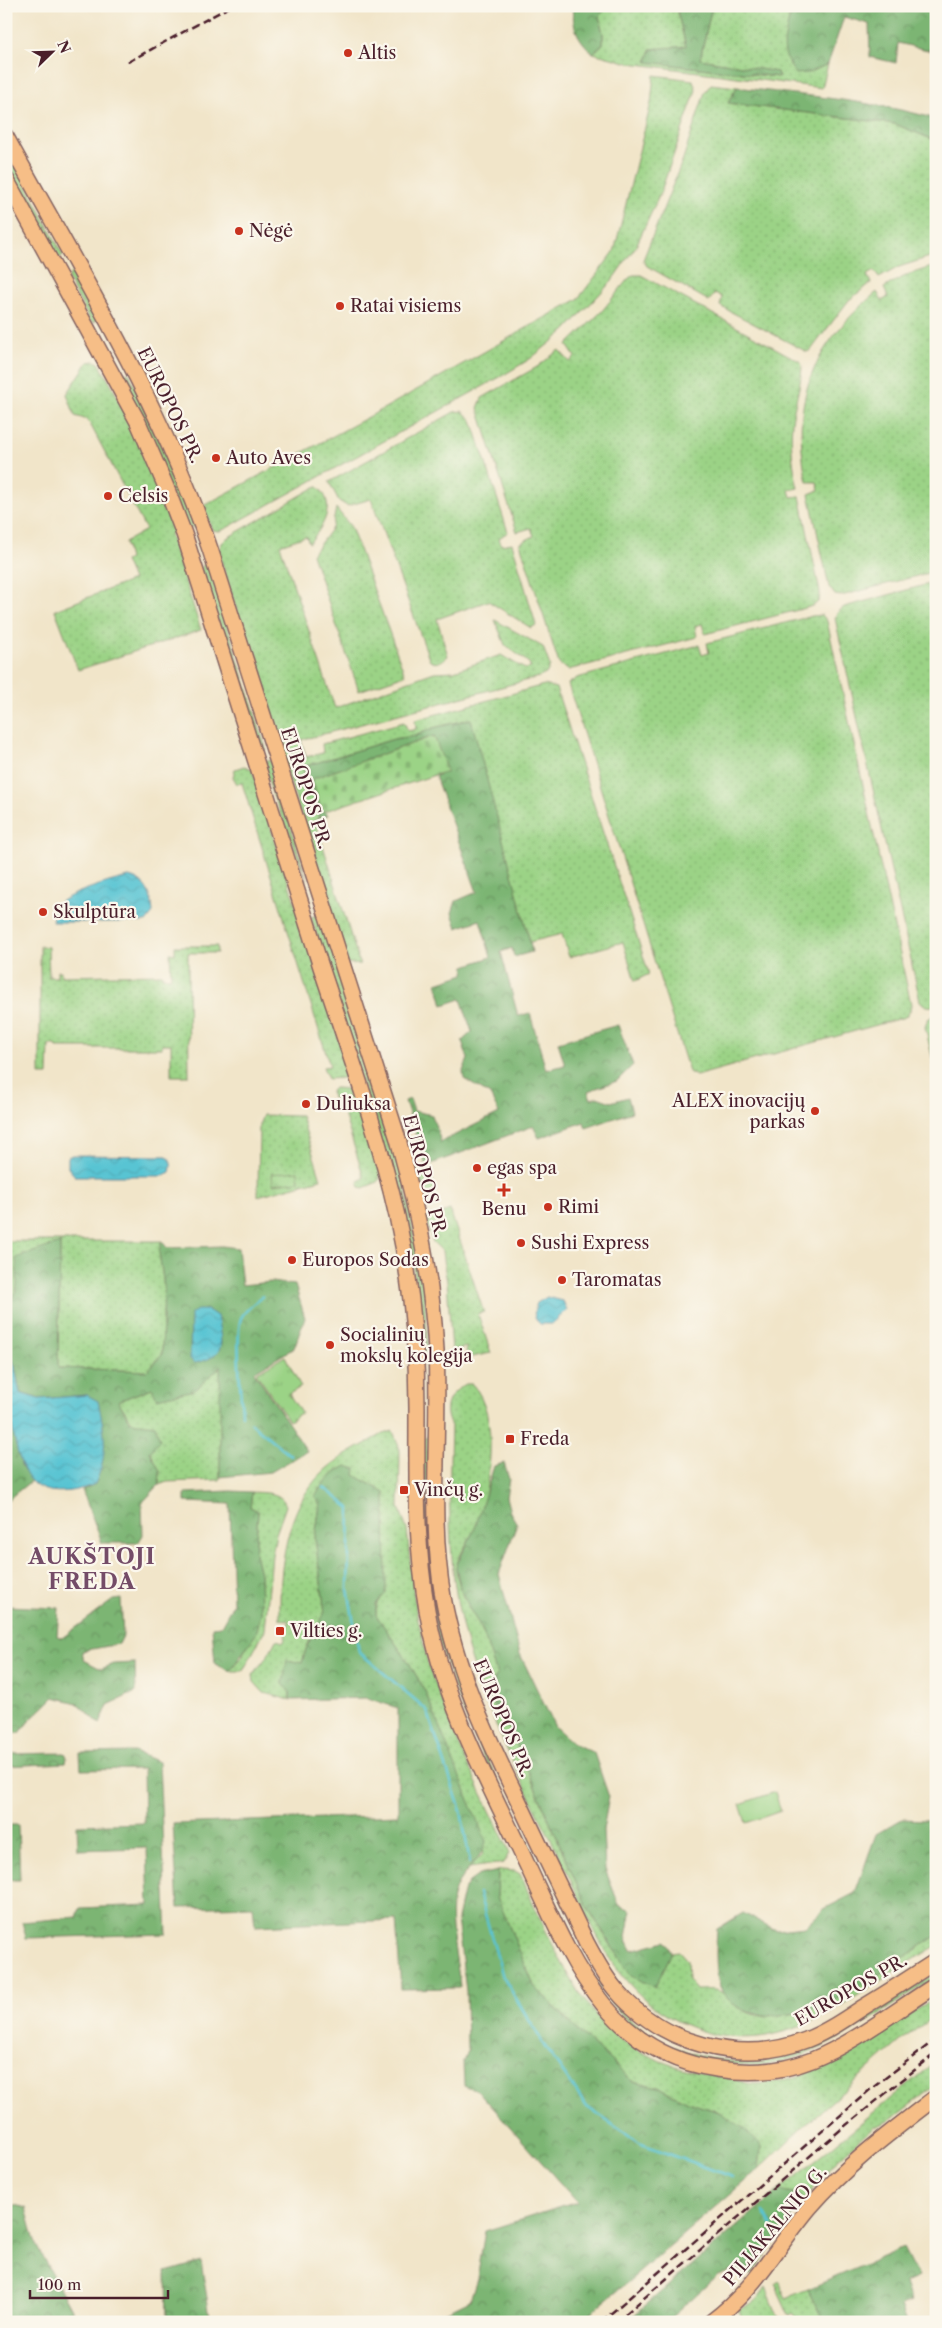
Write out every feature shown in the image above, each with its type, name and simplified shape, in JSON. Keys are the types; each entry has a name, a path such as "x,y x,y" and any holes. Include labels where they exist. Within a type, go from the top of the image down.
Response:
{"main road":[{"name":"EUROPOS PR.","path":"6,137 154,408 178,462 210,549 398,1139 418,1212 428,1267 436,1365 436,1540 443,1598 451,1636 477,1713 598,1965 616,1990 656,2026 680,2039 709,2047 751,2051 787,2046 819,2034 936,1961"},
{"name":"EUROPOS PR.","path":"6,179 111,372 152,454 191,556 389,1184 405,1254 411,1292 416,1386 416,1522 427,1610 434,1645 454,1706 474,1752 582,1976 610,2014 627,2030 665,2054 708,2068 755,2072 794,2066 814,2059 859,2034 936,1984"},
{"path":"56,271 74,262"},
{"path":"111,372 129,362"},
{"path":"191,556 210,549"},
{"path":"255,758 275,752"},
{"path":"294,882 309,890 318,887"},
{"name":"PILIAKALNIO G.","path":"711,2322 740,2297 764,2270 809,2209 829,2186 936,2097"}],"green space":[{"path":"574,6 609,6 599,16 603,44 593,53 583,43 577,32 573,13"},
{"path":"609,6 663,6 677,10 686,47 651,49 648,62 778,77 777,72 700,59 712,6 791,6 790,12 808,73 828,64 822,88 629,63 593,53 603,44 599,16"},
{"path":"663,6 712,6 700,59 777,72 779,77 647,62 651,49 686,46 677,10"},
{"path":"791,6 936,6 936,52 898,43 896,63 870,57 869,24 844,17 828,64 808,73 796,74 790,65 784,49"},
{"path":"654,75 693,80 696,90 660,194 636,246 610,283 565,331 530,359 502,376 225,529 219,531 212,530 203,506 374,414 578,299 614,252 651,103"},
{"path":"711,84 737,87 728,103 895,124 936,141 936,255 899,267 879,278 874,271 867,275 871,283 849,300 811,350 807,352 720,306 722,297 715,293 709,301 647,266 643,260 683,159 705,92"},
{"path":"737,87 887,107 936,119 936,141 895,124 728,103"},
{"path":"6,145 63,255 60,258 55,257 6,167"},
{"path":"936,266 936,571 841,596 835,595 829,587 809,494 819,490 817,482 807,482 802,452 801,425 804,399 811,376 822,354 837,332 877,292 882,301 888,297 884,288 909,275"},
{"path":"71,273 75,274 99,318 95,322 91,322 68,280"},
{"path":"633,275 641,275 801,362 801,374 791,431 792,456 798,488 789,490 791,497 800,496 820,596 817,603 806,608 705,634 702,624 695,626 697,637 568,670 559,664 520,543 534,536 531,528 517,532 478,408 482,398 537,367 559,350 570,362 575,357 567,345 602,311"},
{"path":"95,361 99,363 125,410 177,531 170,534 201,630 78,670 55,610 133,580 125,561 129,559 125,542 146,530 88,420 75,416 67,394 88,362"},
{"path":"124,372 129,373 197,526 187,529 122,379"},
{"path":"462,411 472,420 508,532 499,538 501,545 512,543 536,625 531,628 488,601 437,619 448,656 442,661 435,663 430,661 371,499 347,506 339,501 329,482 454,412"},
{"path":"317,486 327,500 326,515 319,530 309,543 306,536 280,545 335,708 434,672 454,671 501,655 525,669 531,668 529,663 505,645 495,620 543,647 550,666 546,674 539,677 301,740 306,757 323,753 322,744 404,722 408,731 416,729 415,720 544,685 556,688 649,974 635,981 623,942 569,957 562,934 530,942 470,719 433,728 415,736 394,739 303,767 320,818 315,820 360,965 347,963 218,551 227,538"},
{"path":"336,508 351,527 405,675 359,691 312,554 332,528"},
{"path":"204,564 208,564 266,749 263,750 260,749 201,569"},
{"path":"936,582 936,1005 929,1006 920,1001 835,618 837,613 844,607"},
{"path":"822,615 827,621 911,1004 910,1011 905,1017 696,1076 689,1072 568,684 577,678 699,645 702,655 709,653 707,643"},
{"path":"471,719 532,952 514,957 512,948 501,952 518,1016 530,1013 546,1070 565,1065 558,1042 618,1025 633,1065 617,1081 588,1091 591,1099 597,1097 611,1102 628,1097 632,1112 586,1128 584,1122 539,1138 533,1126 426,1166 405,1101 410,1099 414,1111 432,1115 441,1142 499,1113 490,1095 464,1079 463,1071 468,1059 462,1041 472,1032 461,999 443,1005 437,983 464,974 465,966 491,957 480,920 457,928 452,913 456,901 477,892 435,776 446,772 434,736 312,779 322,812 325,811 328,815 320,818 303,767 394,739 415,736 433,728"},
{"path":"434,736 447,771 322,812 312,779"},
{"path":"267,760 271,761 307,880 273,795 263,764"},
{"path":"244,766 252,769 348,1067 348,1074 342,1078 328,1079 323,1067 330,1066 242,783 237,784 233,777 235,769"},
{"path":"321,914 403,1176 424,1288 429,1364 425,1365 423,1319 404,1221 311,917"},
{"path":"40,946 48,947 49,977 57,977 57,971 61,971 61,976 162,974 162,977 171,977 170,953 175,954 175,946 217,946 217,953 188,953 189,1076 171,1076 171,1044 162,1044 162,1048 57,1048 56,1045 49,1045 48,1075 40,1075"},
{"path":"936,1014 936,1073 925,1027 928,1019"},
{"path":"334,1088 351,1089 357,1096 381,1174 378,1182 363,1188 360,1187 358,1181 364,1178 339,1098 332,1098 331,1091"},
{"path":"263,1115 301,1116 321,1179 258,1196 259,1125"},
{"path":"426,1166 433,1182 435,1195 434,1199 426,1202 421,1199 413,1170"},
{"path":"298,1171 299,1181 273,1184 272,1174"},
{"path":"450,1210 484,1312 478,1314 491,1353 467,1358 466,1347 452,1351 447,1282 442,1251 433,1242 426,1222 426,1218 432,1214 433,1216"},
{"path":"6,1241 162,1241 159,1252 164,1286 162,1355 147,1371 58,1368 60,1243 18,1288 14,1299 6,1306"},
{"path":"162,1241 167,1248 222,1246 238,1248 242,1285 271,1282 295,1285 305,1318 294,1348 254,1372 307,1451 271,1472 220,1477 220,1367 195,1390 157,1398 152,1388 118,1401 131,1422 155,1425 160,1440 150,1452 160,1471 159,1485 142,1503 143,1535 138,1543 102,1543 82,1490 95,1484 87,1395 39,1399 20,1393 6,1337 6,1306 11,1301 16,1290 16,1258 60,1243 58,1368 147,1371 162,1355 164,1286 159,1252"},
{"path":"285,1356 301,1387 289,1394 301,1413 289,1421 256,1373"},
{"path":"6,1365 21,1465 31,1481 6,1501"},
{"path":"221,1367 220,1480 167,1482 159,1485 158,1474 151,1452 118,1401 152,1388"},
{"path":"466,1384 472,1384 481,1397 487,1414 490,1433 490,1453 489,1474 481,1512 476,1527 458,1560 456,1569 459,1585 483,1633 497,1675 489,1688 495,1707 506,1720 586,1905 614,1950 655,1986 672,1952 679,1951 687,1960 688,1980 696,1990 720,1991 751,2014 781,2015 805,2011 828,2002 874,1977 936,1936 936,1946 818,2018 784,2032 747,2038 728,2037 701,2031 664,2014 642,1997 622,1975 602,1945 493,1719 471,1659 463,1629 454,1579 450,1528 451,1426 447,1407 451,1396"},
{"path":"393,1431 400,1450 399,1507 407,1530 415,1605 429,1668 465,1759 508,1848 509,1853 504,1863 469,1868 483,1854 425,1691 409,1663 376,1615 385,1493 354,1475 356,1469 339,1469 319,1489 315,1497 320,1505 315,1538 325,1612 307,1646 302,1663 287,1660 290,1700 264,1693 254,1682 253,1675 268,1655 276,1640 284,1642 289,1621 280,1619 283,1559 287,1539 301,1501 325,1470 346,1455 383,1434"},
{"path":"428,1436 427,1513 430,1563 437,1614 451,1667 470,1721 573,1941 599,1984 614,2004 632,2021 657,2039 685,2051 714,2059 730,2061 771,2060 796,2054 821,2044 869,2017 936,1973 936,1977 875,2017 830,2043 785,2061 763,2065 728,2064 691,2056 656,2042 627,2021 594,1981 580,1959 556,1912 474,1735 443,1652 432,1609 427,1561 423,1439"},
{"path":"504,1463 509,1479 506,1497 510,1512 517,1524 499,1574 520,1654 555,1727 573,1743 594,1753 609,1797 603,1830 605,1869 619,1905 631,1910 626,1937 632,1950 665,1941 672,1952 655,1987 631,1976 586,1905 506,1720 491,1699 491,1689 497,1675 482,1629 470,1610 460,1588 456,1566 475,1528 494,1466"},
{"path":"346,1466 356,1469 355,1475 385,1493 386,1593 376,1604 376,1615 409,1663 425,1691 486,1842 481,1853 458,1883 454,1894 452,1920 460,1988 401,1989 396,1920 255,1926 253,1906 178,1908 173,1824 398,1815 398,1708 367,1698 290,1700 290,1692 283,1684 287,1660 302,1663 307,1646 325,1612 315,1538 320,1505 315,1497 328,1479"},
{"path":"252,1492 277,1495 284,1501 286,1506 276,1534 272,1555 265,1630 243,1671 230,1671 242,1657 261,1614 260,1574 255,1554 258,1511 250,1507"},
{"path":"252,1492 250,1507 258,1511 255,1554 260,1574 261,1614 256,1634 230,1671 215,1664 212,1627 221,1626 233,1604 230,1504 185,1502 185,1493"},
{"path":"121,1599 123,1636 119,1644 82,1651 84,1660 101,1669 114,1664 135,1663 136,1692 108,1705 100,1724 77,1703 54,1697 29,1721 20,1733 6,1733 6,1606 59,1608 57,1636 62,1638 113,1600"},
{"path":"135,1752 159,1762 167,1934 26,1938 22,1922 77,1917 80,1908 149,1905 147,1848 78,1850 77,1825 144,1823 143,1769 81,1770 80,1753"},
{"path":"65,1753 67,1757 66,1763 6,1766 6,1754"},
{"path":"775,1792 781,1811 746,1823 740,1804"},
{"path":"936,1817 936,1936 845,1995 804,2011 778,2015 753,2013 741,2009 723,1993 717,1971 717,1929 743,1913 776,1930 805,1927 824,1909 855,1893 876,1834 902,1819 926,1820"},
{"path":"6,1825 18,1825 20,1880 6,1880"},
{"path":"498,1871 515,1871 520,1874 551,1940 576,1987 590,2008 606,2026 622,2040 644,2053 692,2071 753,2084 787,2079 826,2065 874,2038 936,1997 936,2015 903,2039 807,2123 759,2169 761,2146 719,2112 690,2103 658,2087 633,2081 577,2030 534,1986 497,1897"},
{"path":"498,1871 497,1897 534,1986 577,2030 633,2081 658,2087 690,2103 719,2112 745,2129 761,2146 759,2169 579,2322 433,2322 435,2317 470,2300 477,2278 485,2231 577,2202 479,2092 464,2085 463,2061 467,2051 466,1991 457,1919 463,1892 469,1882 479,1875"},
{"path":"936,2061 936,2085 889,2121 874,2127 836,2161 804,2200 798,2194 779,2190"},
{"path":"779,2190 798,2194 804,2200 751,2275 734,2269 718,2275 666,2322 626,2322"},
{"path":"6,2202 26,2208 36,2245 78,2322 6,2322"},
{"path":"903,2248 918,2277 905,2283 911,2301 901,2305 907,2322 824,2322 808,2289"},
{"path":"201,2262 211,2322 167,2322 166,2272"},
{"path":"779,2282 786,2298 808,2289 824,2322 797,2322 793,2314 789,2315 775,2284"},
{"path":"766,2287 780,2321 743,2322 739,2310 756,2301"}],"water":[{"path":"129,877 140,882 150,895 153,913 146,922 52,922 55,908 64,900 92,888"},
{"path":"72,1155 167,1156 171,1161 171,1167 170,1172 162,1176 75,1176 68,1168 68,1157"},
{"path":"547,1297 563,1301 567,1310 552,1324 540,1324 534,1314 535,1309 537,1303"},
{"path":"197,1310 208,1310 217,1316 221,1341 218,1352 206,1360 195,1363 190,1359 191,1314"},
{"path":"6,1337 20,1393 39,1399 87,1395 98,1401 104,1433 104,1453 95,1484 61,1492 36,1486 30,1480 23,1468 13,1432 8,1390"}],"waterway":[{"path":"242,1415 238,1351 239,1326 245,1312 263,1296"},
{"path":"251,1423 291,1456"},
{"path":"323,1487 350,1508 348,1589 359,1652 427,1710 461,1811 470,1863"},
{"path":"479,1893 503,1977 546,2048 587,2107 639,2143 732,2177"},
{"path":"764,2212 772,2226"}],"railway":[{"path":"128,62 231,6"},
{"path":"601,2322 871,2089 936,2039"},
{"path":"616,2322 845,2126 936,2053"}],"place":[{"name":"Altis","path":"348,53"},
{"name":"Nėgė","path":"239,231"},
{"name":"Ratai visiems","path":"340,306"},
{"name":"Auto Aves","path":"216,458"},
{"name":"Celsis","path":"108,496"},
{"name":"Skulptūra","path":"43,912"},
{"name":"Duliuksa","path":"306,1104"},
{"name":"ALEX inovacijų parkas","path":"815,1111"},
{"name":"egas spa","path":"477,1168"},
{"name":"Benu","path":"504,1190"},
{"name":"Rimi","path":"548,1207"},
{"name":"Sushi Express","path":"521,1243"},
{"name":"Europos Sodas","path":"292,1260"},
{"name":"Taromatas","path":"562,1280"},
{"name":"Socialinių mokslų kolegija","path":"330,1345"},
{"name":"Freda","path":"510,1439"},
{"name":"Vinčų g.","path":"404,1490"},
{"name":"Vilties g.","path":"280,1631"}],"district":[{"name":"AUKŠTOJI FREDA","path":"92,1568"}]}
